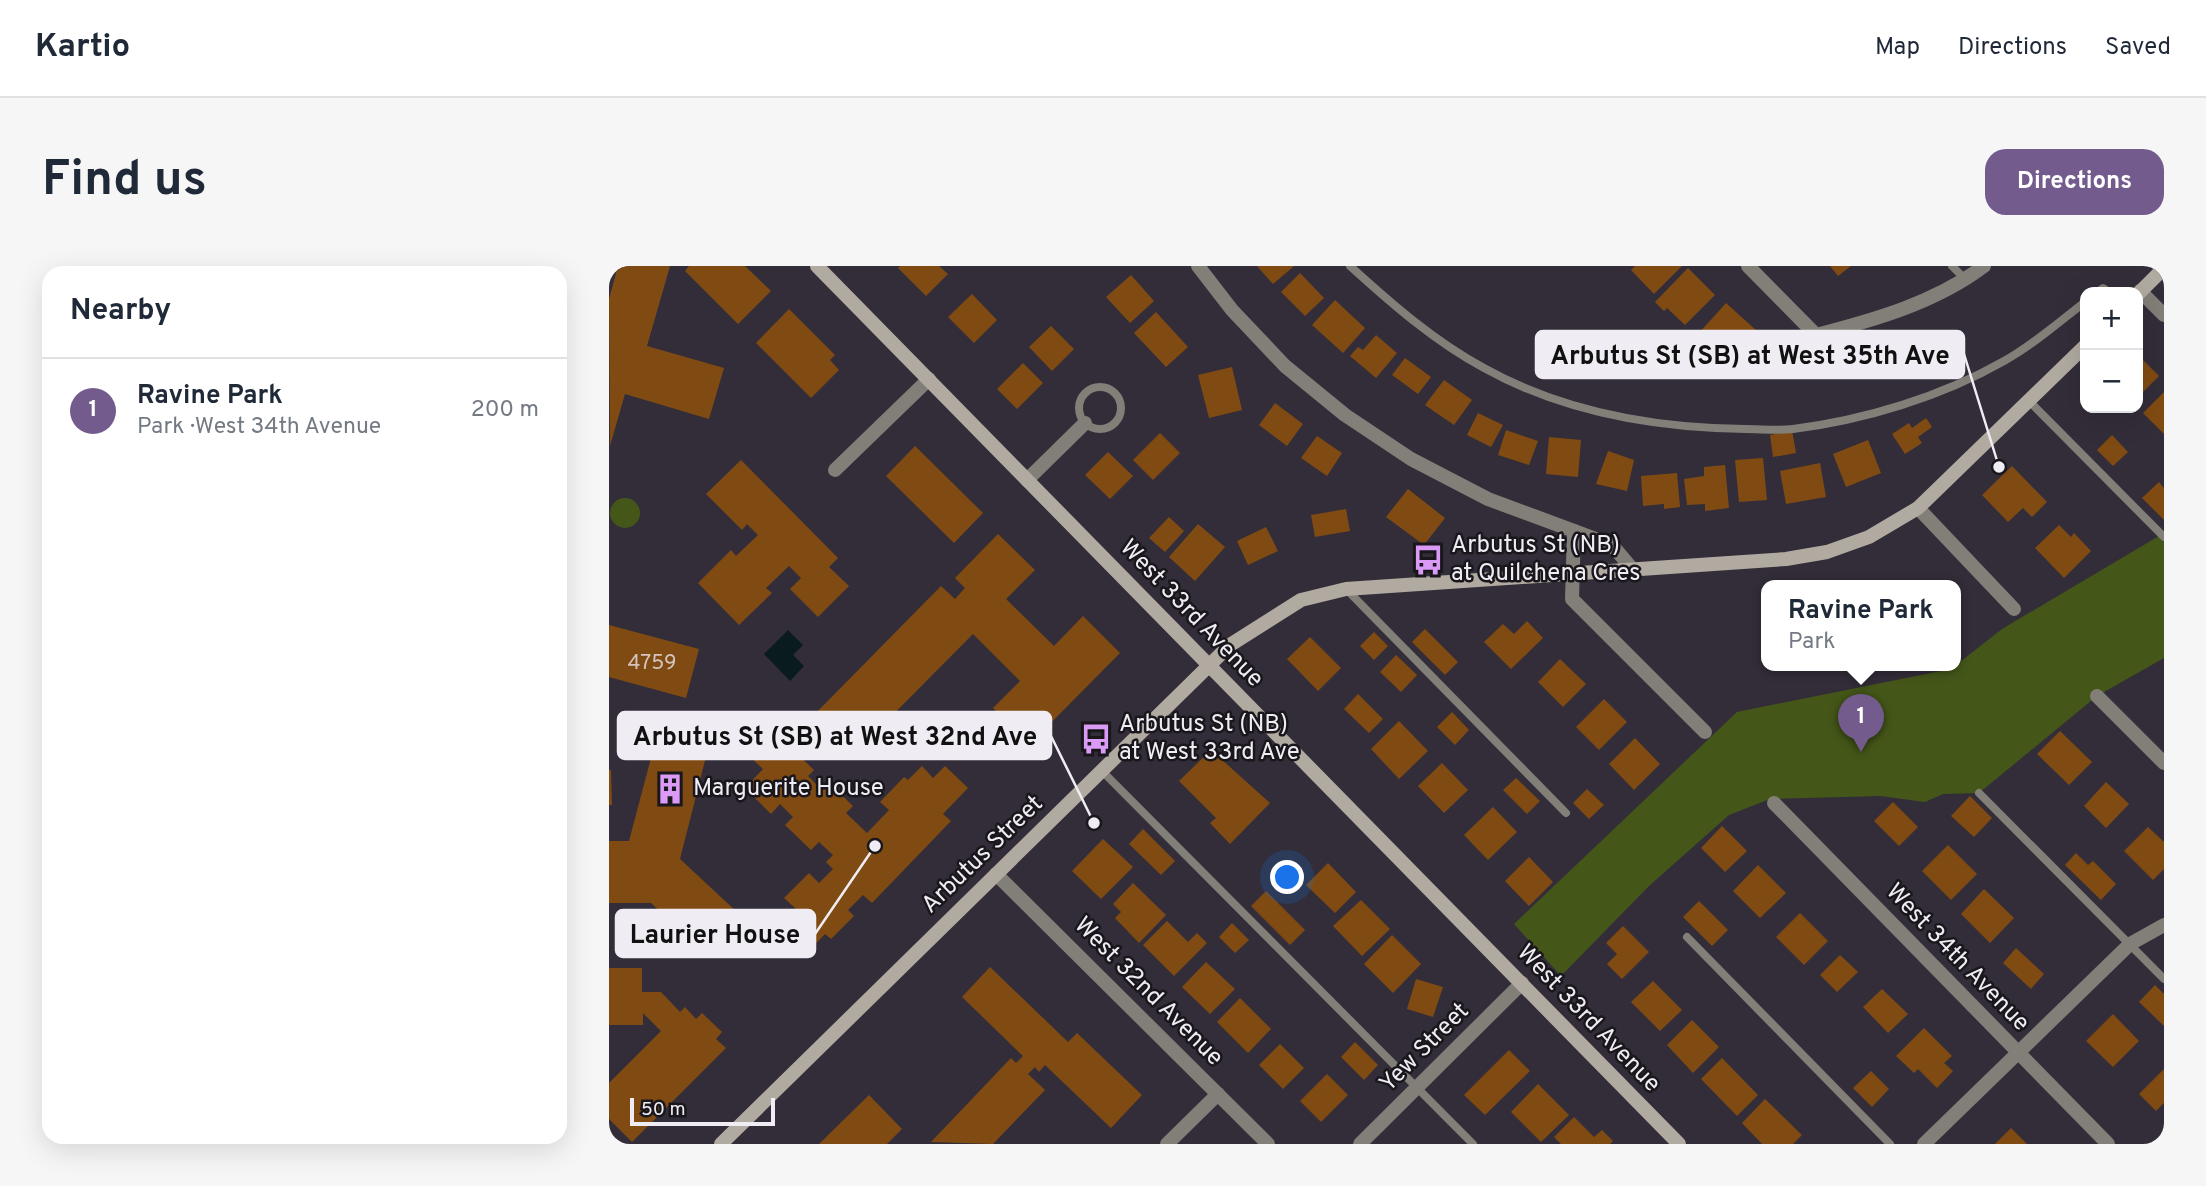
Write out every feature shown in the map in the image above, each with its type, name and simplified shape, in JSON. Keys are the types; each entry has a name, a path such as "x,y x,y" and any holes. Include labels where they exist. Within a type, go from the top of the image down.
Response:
{"main road":[{"name":"West 33rd Avenue","path":"817,266 1679,1144"},
{"path":"2143,288 2164,268"},
{"name":"Arbutus Street","path":"721,1144 1210,664 1230,645 1258,625 1301,600 1346,589 1786,559 1827,552 1870,537 1917,508 2080,350"}],"street":[{"path":"1198,266 1232,310 1285,366 1345,415 1411,459 1488,499 1612,545 1634,570"},
{"path":"1748,266 1816,335 1883,318 1966,280 1984,266"},
{"path":"2143,296 2164,315"},
{"path":"835,470 929,379"},
{"path":"1027,480 1085,423"},
{"path":"1917,508 2014,609"},
{"path":"1574,531 1572,599 1705,732"},
{"path":"2097,696 2164,763"},
{"name":"West 34th Avenue","path":"1774,803 2108,1144"},
{"name":"West 32nd Avenue","path":"996,874 1268,1144"},
{"path":"1924,1144 2130,944 2164,925"},
{"name":"Yew Street","path":"1360,1144 1522,983"},
{"path":"1167,1144 1218,1094"}],"lane":[{"path":"1350,266 1414,324 1497,374 1556,399 1648,423 1731,429 1791,429 1854,417 1908,402 2004,361 2080,306"},
{"path":"1952,266 1966,280"},
{"path":"1104,388 1116,395 1121,408 1116,422 1104,429 1096,429 1085,423 1079,408 1084,395 1104,388"},
{"path":"2029,401 2164,537"},
{"path":"1346,589 1566,813"},
{"path":"1102,771 1473,1144"},
{"path":"1979,793 2164,979"},
{"path":"1687,937 1890,1144"}],"green space":[{"path":"625,498 636,502 640,513 636,524 625,528 614,524 610,513 614,502"},
{"path":"2159,536 2164,542 2164,658 2097,696 1979,793 1943,794 1925,802 1880,796 1770,799 1729,815 1649,886 1561,976 1514,924 1737,712 1941,671 1961,671 1961,661 2002,629"}],"shaded area":[{"path":"788,630 803,645 793,655 804,666 790,681 764,654"}],"building":[{"path":"618,266 670,266 647,346 724,368 709,419 625,394 610,446 609,299"},
{"path":"689,266 745,266 771,291 738,324 685,271"},
{"path":"939,266 948,274 926,296 898,268"},
{"path":"1257,266 1294,266 1273,284"},
{"path":"1635,266 1682,266 1654,294 1631,270"},
{"path":"1830,266 1851,266 1838,276"},
{"path":"1688,268 1715,295 1685,325 1667,308 1664,311 1655,302"},
{"path":"1300,273 1324,298 1305,316 1281,292"},
{"path":"1131,275 1154,301 1130,323 1106,297"},
{"path":"972,294 997,320 974,343 948,317"},
{"path":"1335,300 1365,328 1343,353 1312,325"},
{"path":"1726,303 1768,341 1750,362 1727,342 1719,351 1699,333"},
{"path":"789,309 835,355 830,360 839,370 811,398 756,343"},
{"path":"1156,312 1188,347 1166,367 1134,333"},
{"path":"1051,326 1074,349 1052,371 1029,347"},
{"path":"1376,335 1397,353 1376,378 1350,356 1358,347 1363,350"},
{"path":"1405,358 1431,377 1418,394 1392,375"},
{"path":"2143,360 2159,376 2143,392"},
{"path":"1023,363 1043,383 1017,409 997,389"},
{"path":"1232,367 1242,410 1209,418 1198,375"},
{"path":"1444,380 1472,400 1454,425 1425,405"},
{"path":"2164,392 2164,434 2143,413"},
{"path":"1275,403 1303,424 1287,446 1259,425"},
{"path":"1478,413 1503,425 1491,447 1467,435"},
{"path":"1926,418 1932,427 1918,437 1922,443 1905,454 1892,434 1909,423 1912,428"},
{"path":"1506,430 1538,441 1529,465 1498,455"},
{"path":"1792,430 1796,453 1773,457 1770,435"},
{"path":"1160,433 1180,453 1153,480 1133,460"},
{"path":"2112,435 2128,452 2113,466 2097,450"},
{"path":"1317,436 1342,453 1327,476 1301,458"},
{"path":"1549,437 1581,440 1578,477 1546,474"},
{"path":"1868,440 1881,473 1846,487 1833,454"},
{"path":"915,446 983,513 954,543 886,476"},
{"path":"1608,451 1634,460 1627,491 1596,484"},
{"path":"1108,452 1133,476 1110,499 1085,475"},
{"path":"1763,458 1767,500 1739,502 1735,460"},
{"path":"741,460 838,558 829,567 849,586 818,617 790,589 801,578 789,566 766,588 772,593 739,625 698,583 731,550 736,556 758,535 747,524 742,530 706,494"},
{"path":"1820,463 1826,497 1786,504 1780,471"},
{"path":"1725,465 1729,508 1705,511 1705,504 1687,505 1684,479 1704,476 1704,467"},
{"path":"2012,466 2047,502 2032,517 2023,508 2008,522 1982,495"},
{"path":"1677,473 1680,507 1664,509 1664,504 1643,506 1641,476"},
{"path":"2159,482 2164,488 2164,520 2142,498"},
{"path":"1408,489 1445,518 1424,545 1386,517"},
{"path":"1346,509 1350,531 1315,537 1311,515"},
{"path":"1169,517 1184,531 1165,552 1149,538"},
{"path":"1198,524 1225,547 1195,581 1169,557"},
{"path":"2059,525 2071,537 2074,533 2091,551 2064,578 2035,548"},
{"path":"1266,527 1278,551 1248,565 1237,541"},
{"path":"998,534 1035,570 1006,599 1054,646 1083,616 1120,653 1029,745 993,708 1020,681 973,634 850,758 810,719 941,586 955,599 965,588 955,578"},
{"path":"1527,621 1543,638 1511,669 1484,642 1503,624 1514,634"},
{"path":"609,625 699,649 686,698 609,677"},
{"path":"1425,629 1458,662 1445,675 1412,642"},
{"path":"1374,632 1388,646 1374,660 1360,646"},
{"path":"1310,637 1341,668 1318,691 1287,659"},
{"path":"1396,655 1417,675 1401,692 1380,672"},
{"path":"1560,659 1586,684 1563,707 1538,682"},
{"path":"1358,694 1383,719 1369,733 1344,709"},
{"path":"1604,699 1627,722 1599,750 1576,727"},
{"path":"1452,712 1469,730 1455,745 1437,727"},
{"name":"Marguerite House","path":"671,718 699,725 697,733 711,737 680,859 738,913 696,958 672,935 678,928 651,903 609,903 609,841 629,841 660,724 669,726"},
{"path":"1399,721 1428,751 1399,779 1371,749"},
{"path":"2060,731 2092,762 2069,785 2037,754"},
{"path":"764,736 780,752 787,744 814,770 808,776 820,788 827,781 853,806 846,813 867,833 889,810 880,802 904,777 908,780 922,766 933,778 945,766 968,788 943,814 951,821 872,903 863,895 848,910 854,916 831,939 825,934 804,956 775,929 795,908 784,898 809,873 819,883 833,869 826,862 833,855 819,842 811,850 785,825 793,817 780,804 771,814 745,788 763,769 747,754"},
{"path":"1635,738 1660,764 1634,790 1609,764"},
{"path":"1211,750 1270,803 1230,844 1210,823 1216,818 1179,781"},
{"path":"1442,763 1468,790 1444,813 1418,786"},
{"path":"611,770 612,805 609,805"},
{"path":"1516,778 1540,801 1527,814 1503,790"},
{"path":"2106,782 2129,804 2106,828 2084,806"},
{"path":"1587,789 1604,805 1589,819 1573,803"},
{"path":"1970,796 1992,818 1974,837 1951,816"},
{"path":"1893,802 1918,827 1899,846 1874,821"},
{"path":"1493,807 1517,832 1488,860 1464,835"},
{"path":"1722,826 1747,851 1725,872 1701,848"},
{"path":"2148,827 2164,842 2164,869 2153,880 2124,851"},
{"path":"1143,829 1175,861 1161,875 1129,844"},
{"path":"1103,839 1133,867 1101,899 1072,871"},
{"path":"1948,845 1977,874 1951,900 1922,871"},
{"path":"2076,853 2088,865 2093,861 2116,884 2101,900 2065,865"},
{"path":"1529,857 1553,882 1529,906 1505,881"},
{"path":"1328,863 1356,892 1335,913 1306,885"},
{"path":"1758,865 1786,893 1760,918 1733,891"},
{"path":"1133,883 1166,915 1139,943 1115,918 1121,912 1113,904"},
{"path":"1984,889 2014,918 1990,943 1961,914"},
{"path":"1266,891 1305,930 1290,945 1251,906"},
{"path":"1361,900 1390,929 1362,956 1333,926"},
{"path":"1699,901 1728,930 1712,946 1683,917"},
{"path":"1800,913 1828,941 1804,965 1776,937"},
{"path":"1167,921 1188,942 1197,933 1207,943 1174,976 1143,945"},
{"path":"1232,923 1249,940 1235,953 1219,937"},
{"path":"1623,926 1649,952 1622,979 1607,964 1617,954 1606,943"},
{"path":"1392,935 1421,964 1393,993 1364,964"},
{"path":"2016,948 2044,974 2031,989 2003,963"},
{"path":"1840,955 1858,972 1837,992 1820,975"},
{"path":"1206,962 1235,989 1210,1014 1182,987"},
{"path":"990,967 1068,1042 1077,1033 1142,1095 1111,1128 1045,1065 1039,1072 1035,1067 1028,1074 1045,1090 993,1144 931,1142 1011,1058 1016,1063 1023,1056 962,997"},
{"path":"609,968 642,968 642,992 661,992 680,1012 685,1007 696,1019 702,1013 722,1032 716,1039 726,1048 632,1142 609,1119 609,1083 661,1031 643,1013 643,1025 609,1025"},
{"path":"1416,979 1443,987 1433,1017 1407,1009"},
{"path":"1653,981 1682,1010 1660,1031 1631,1002"},
{"path":"2155,985 2164,994 2164,1026 2139,1002"},
{"path":"1882,989 1908,1014 1888,1033 1863,1007"},
{"path":"1240,998 1271,1029 1248,1053 1217,1022"},
{"path":"2113,1014 2139,1041 2113,1067 2086,1041"},
{"path":"1692,1020 1719,1047 1693,1073 1667,1045"},
{"path":"1924,1028 1952,1056 1944,1063 1953,1071 1937,1088 1918,1069 1914,1073 1896,1056"},
{"path":"1355,1042 1378,1065 1364,1080 1341,1057"},
{"path":"1280,1044 1304,1068 1283,1089 1259,1065"},
{"path":"1509,1050 1530,1071 1485,1115 1464,1095"},
{"path":"1722,1058 1758,1095 1737,1116 1701,1079"},
{"path":"2164,1069 2164,1103 2156,1111 2139,1094"},
{"path":"1871,1071 1889,1089 1872,1107 1853,1088"},
{"path":"1327,1074 1348,1095 1321,1122 1300,1101"},
{"path":"1538,1084 1569,1115 1541,1142 1511,1112"},
{"path":"869,1095 902,1129 887,1144 819,1144"},
{"path":"1765,1099 1802,1135 1793,1144 1762,1144 1742,1123"},
{"path":"1574,1117 1594,1137 1602,1130 1613,1141 1610,1144 1561,1144 1554,1137"},
{"path":"2011,1128 2027,1144 1995,1144"}],"place":[{"name":"Arbutus St (SB) at West 35th Ave","path":"1999,467"},
{"name":"Arbutus St (NB) at Quilchena Cres","path":"1428,560"},
{"name":"Arbutus St (NB) at West 33rd Ave","path":"1096,739"},
{"name":"Ravine Park","path":"1861,752"},
{"name":"Marguerite House","path":"670,789"},
{"name":"Arbutus St (SB) at West 32nd Ave","path":"1094,823"},
{"name":"Laurier House","path":"875,846"}]}
